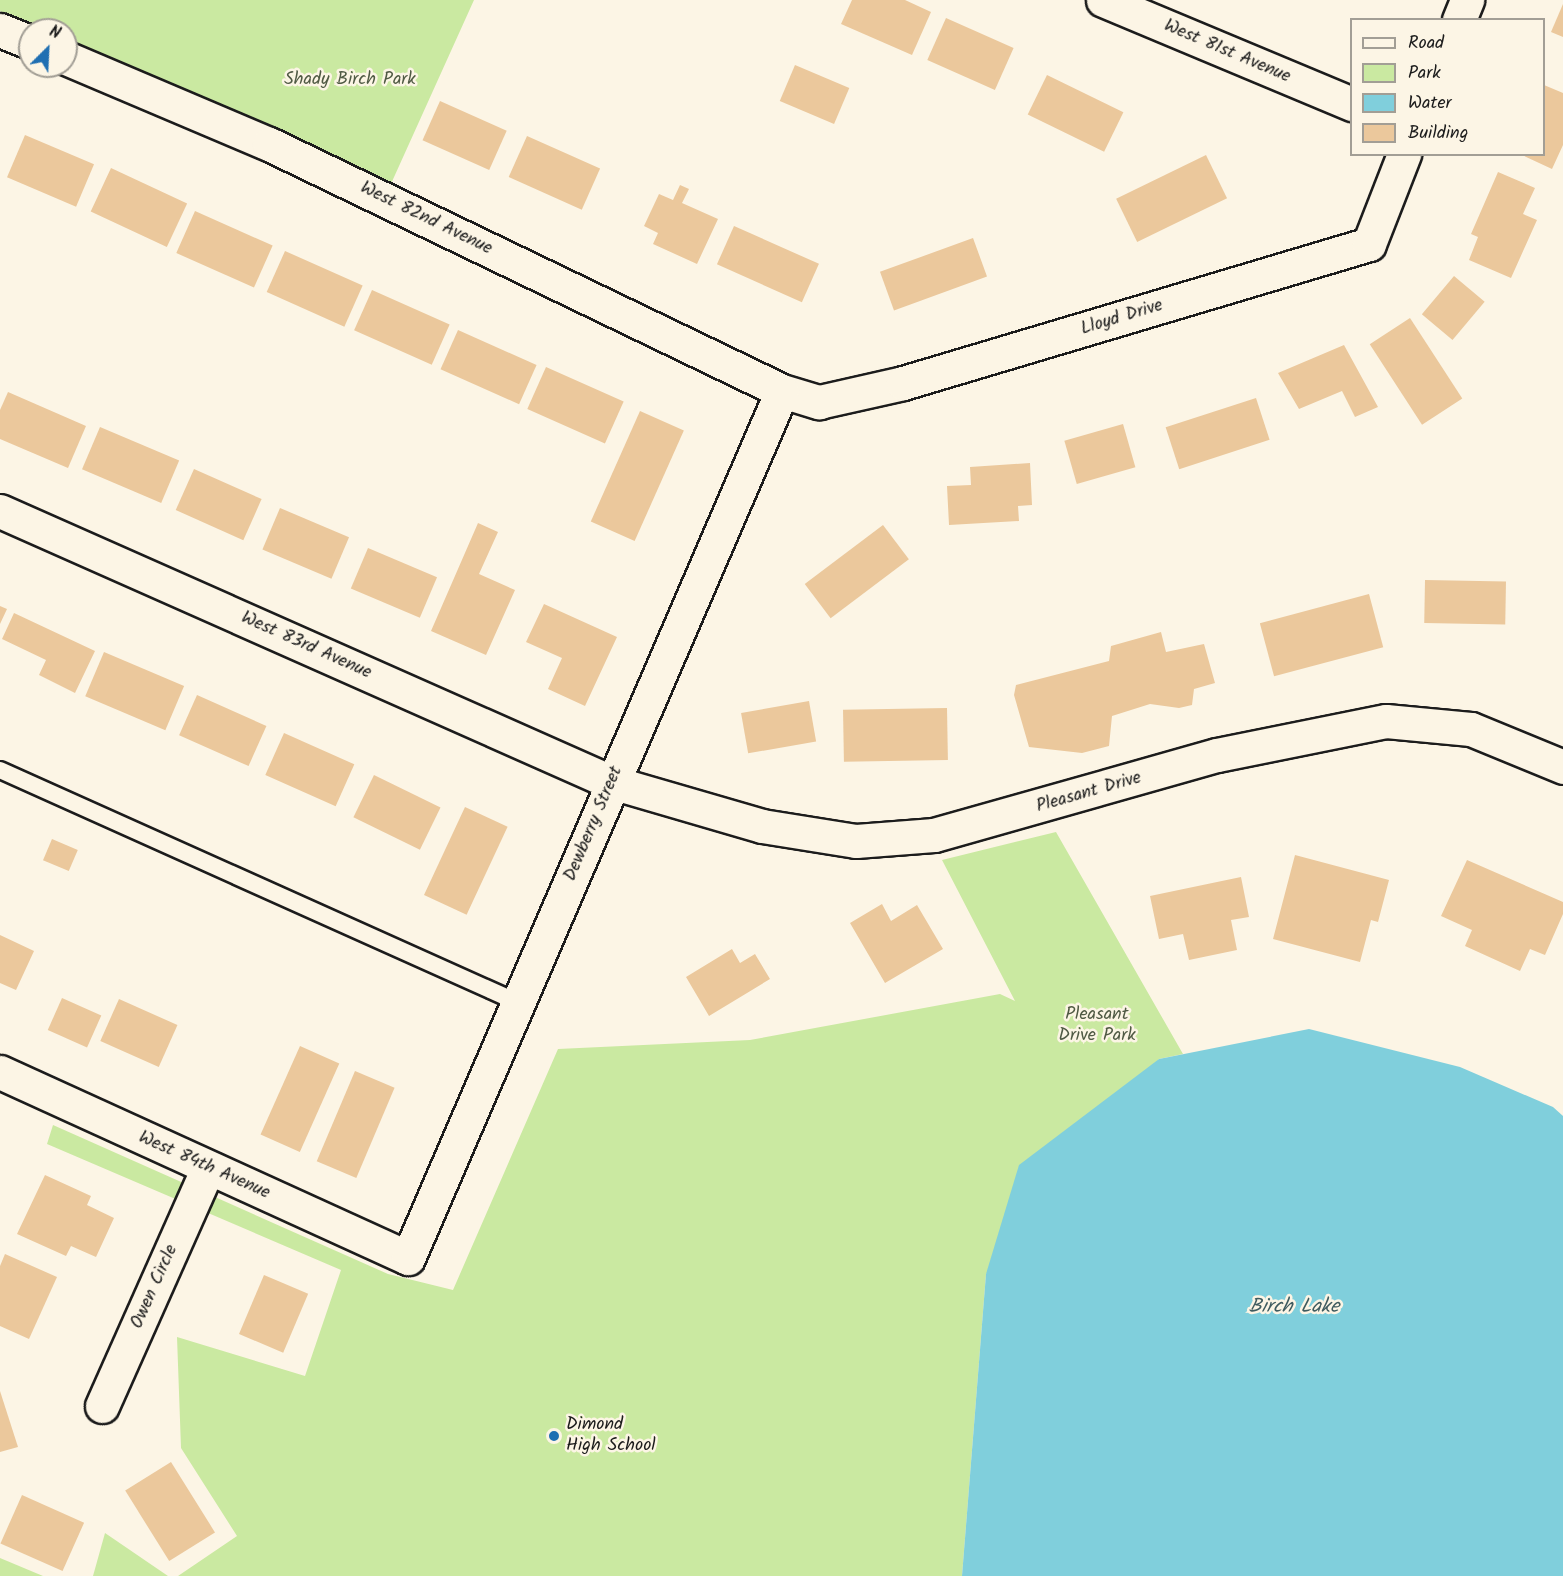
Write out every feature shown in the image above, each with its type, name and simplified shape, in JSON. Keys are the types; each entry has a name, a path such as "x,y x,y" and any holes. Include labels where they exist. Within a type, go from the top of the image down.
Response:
{"street":[{"name":"West 81st Avenue","path":"1103,0 1350,103"},
{"path":"1460,18 1467,0"},
{"path":"0,30 18,37"},
{"name":"West 82nd Avenue","path":"78,63 269,144 782,391"},
{"name":"Lloyd Drive","path":"782,391 819,402 903,383 1369,244 1403,156"},
{"name":"Dewberry Street","path":"408,1258 611,782 782,391"},
{"name":"West 83rd Avenue","path":"0,511 611,782"},
{"name":"Pleasant Drive","path":"611,782 762,826 856,841 934,835 1217,755 1386,721 1471,729 1563,767"},
{"name":"West 84th Avenue","path":"0,1072 408,1258"},
{"name":"Owen Circle","path":"102,1406 208,1168"}],"lane":[{"path":"0,770 517,1002"}],"green space":[{"name":"Shady Birch Park","path":"0,0 474,0 390,186 78,46 78,18 18,19 0,11"},
{"name":"Pleasant Drive Park","path":"1056,832 1183,1054 1159,1059 986,1274 962,1576 178,1576 237,1536 181,1448 177,1337 305,1376 341,1270 47,1144 53,1125 388,1274 453,1290 558,1049 750,1040 1000,994 1015,1001 942,860"},
{"path":"105,1533 168,1576 93,1576"},
{"path":"0,1558 43,1576 0,1576"}],"water":[{"name":"Birch Lake","path":"1309,1029 1460,1067 1553,1107 1563,1116 1563,1576 962,1576 986,1274 1019,1165 1159,1059"}],"building":[{"path":"852,0 905,0 931,12 912,55 841,24"},
{"path":"1563,4 1563,37 1551,32"},
{"path":"946,18 1014,48 995,90 927,60"},
{"path":"795,65 849,88 834,124 780,101"},
{"path":"1047,75 1123,112 1104,152 1028,115"},
{"path":"1545,85 1563,93 1563,145 1552,169 1524,156 1545,156"},
{"path":"440,101 507,131 489,170 423,140"},
{"path":"25,135 94,164 76,207 7,177"},
{"path":"527,136 600,169 582,210 509,177"},
{"path":"1206,155 1227,198 1137,242 1116,199"},
{"path":"111,168 187,203 167,247 91,212"},
{"path":"1498,172 1535,188 1523,214 1537,220 1511,278 1469,260 1478,237 1471,234"},
{"path":"680,185 689,189 682,203 718,219 697,264 653,244 658,233 644,226 659,194 673,200"},
{"path":"195,211 273,246 254,288 176,253"},
{"path":"734,226 819,264 802,302 717,264"},
{"path":"973,238 987,277 894,310 880,272"},
{"path":"285,251 363,286 344,327 267,292"},
{"path":"1454,276 1485,302 1453,340 1422,314"},
{"path":"372,290 450,325 432,365 354,330"},
{"path":"1410,318 1462,399 1422,425 1370,344"},
{"path":"458,330 537,365 519,404 441,369"},
{"path":"1344,345 1378,407 1355,417 1342,391 1299,409 1278,373"},
{"path":"546,367 624,402 605,444 527,409"},
{"path":"8,392 86,426 68,468 0,439 0,410"},
{"path":"1256,398 1270,440 1179,469 1166,427"},
{"path":"640,411 684,431 635,541 591,522"},
{"path":"1123,424 1135,467 1077,484 1064,441"},
{"path":"100,427 179,461 161,503 82,469"},
{"path":"1030,463 1032,505 1018,506 1019,521 949,525 947,486 971,485 970,467"},
{"path":"194,469 262,499 243,540 176,510"},
{"path":"280,508 349,537 331,579 262,549"},
{"path":"478,523 498,532 479,574 515,590 486,655 431,631"},
{"path":"883,525 909,559 831,618 805,584"},
{"path":"368,548 437,577 420,618 351,589"},
{"path":"1425,580 1506,581 1505,624 1424,623"},
{"path":"1369,594 1383,647 1274,676 1260,623"},
{"path":"544,604 617,637 585,706 548,689 562,658 526,642"},
{"path":"0,606 7,609 0,624"},
{"path":"14,613 95,651 75,693 39,675 46,660 2,639"},
{"path":"1161,632 1166,652 1204,644 1215,683 1194,689 1192,705 1179,708 1150,704 1112,716 1109,746 1082,753 1029,747 1014,695 1016,685 1109,661 1111,646"},
{"path":"104,652 184,686 165,730 85,696"},
{"path":"197,695 266,726 249,766 179,735"},
{"path":"809,701 816,741 748,753 741,713"},
{"path":"947,708 948,760 844,762 843,710"},
{"path":"284,733 354,764 336,806 265,775"},
{"path":"374,775 441,807 420,850 353,817"},
{"path":"465,807 508,827 467,915 424,895"},
{"path":"52,839 78,850 69,871 43,860"},
{"path":"1295,855 1389,880 1378,922 1371,920 1360,962 1273,939"},
{"path":"1467,860 1563,902 1563,914 1545,955 1530,949 1520,971 1465,946 1472,930 1441,916"},
{"path":"1241,877 1249,917 1231,920 1237,950 1189,960 1183,934 1159,939 1150,896"},
{"path":"882,904 891,921 917,905 943,949 885,983 850,923"},
{"path":"0,935 34,951 16,990 0,983"},
{"path":"732,949 740,963 755,954 770,979 709,1016 686,977"},
{"path":"62,998 101,1015 87,1047 48,1030"},
{"path":"119,999 177,1025 159,1067 100,1041"},
{"path":"300,1046 339,1063 300,1152 261,1135"},
{"path":"355,1071 395,1088 356,1178 317,1161"},
{"path":"45,1175 91,1196 87,1205 114,1218 96,1257 71,1246 66,1256 17,1234"},
{"path":"5,1254 57,1277 29,1339 0,1326 0,1266"},
{"path":"264,1275 308,1294 283,1353 239,1334"},
{"path":"0,1391 18,1447 0,1452"},
{"path":"171,1462 215,1532 169,1561 125,1491"},
{"path":"22,1495 84,1523 63,1571 0,1543"}],"place":[{"name":"Dimond High School","path":"554,1436"}]}
